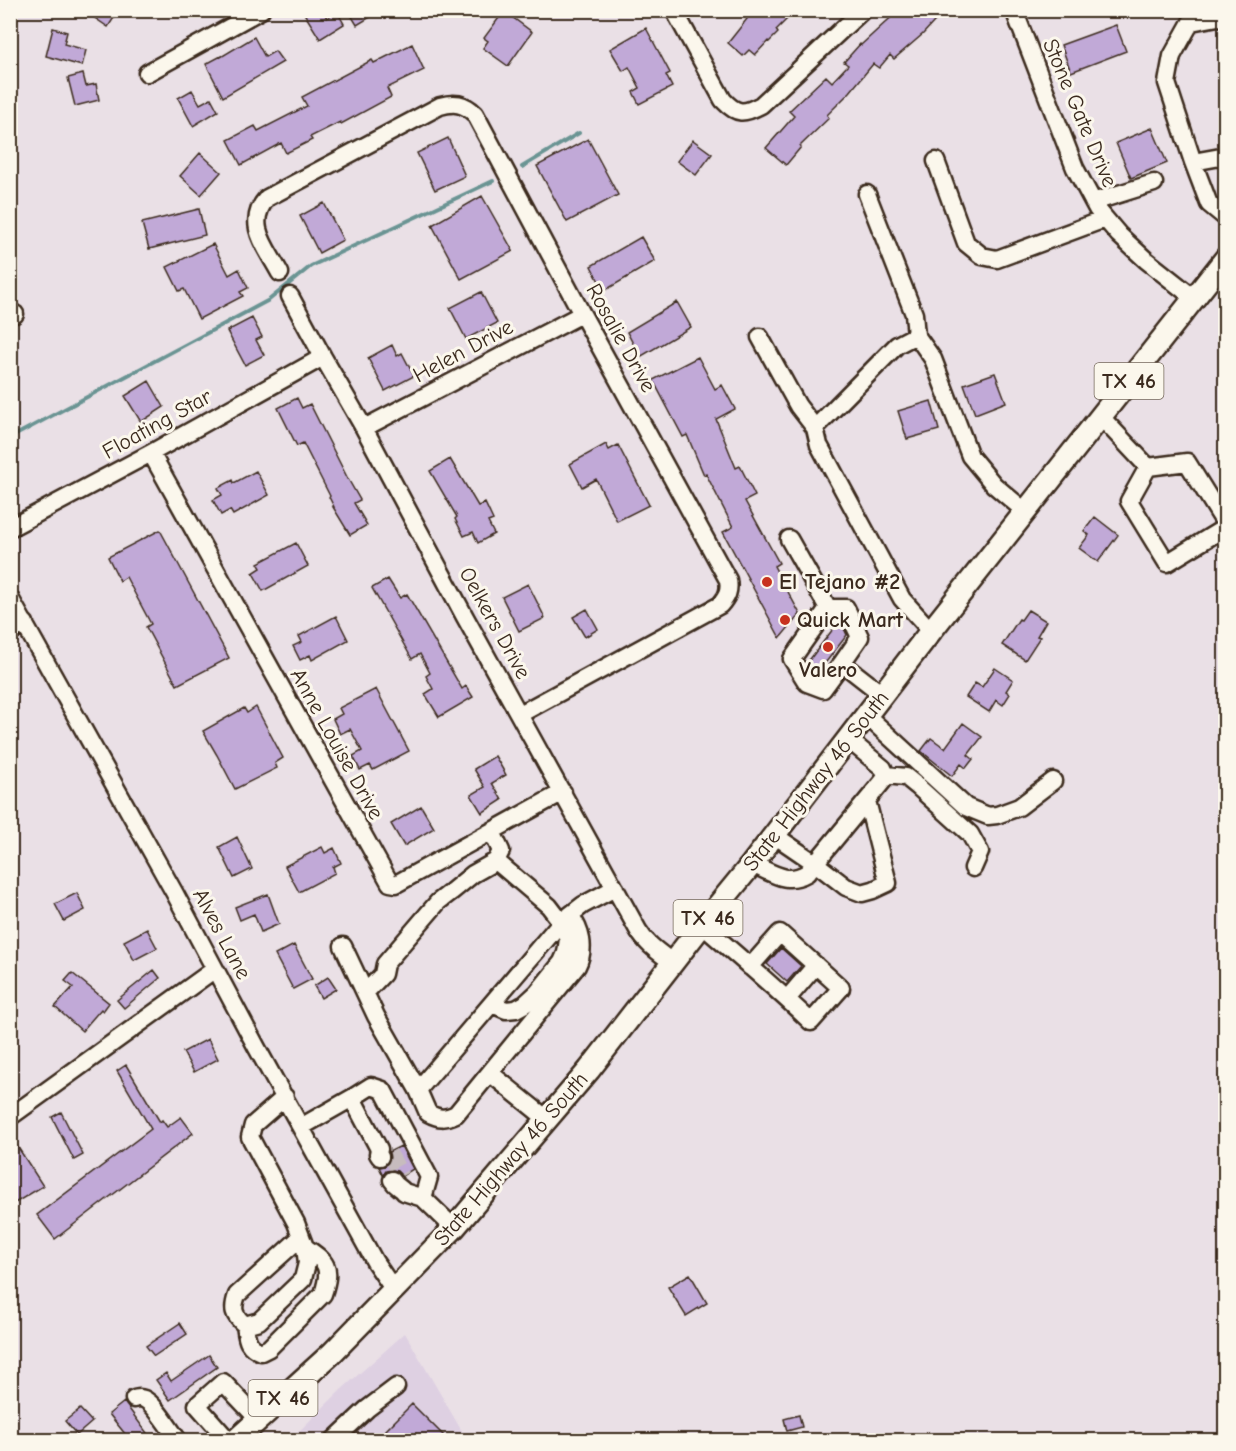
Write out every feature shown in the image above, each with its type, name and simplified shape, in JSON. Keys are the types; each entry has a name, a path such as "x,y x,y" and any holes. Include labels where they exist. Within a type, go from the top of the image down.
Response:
{"main road":[{"name":"State Highway 46 South","path":"244,1435 331,1354 454,1228 548,1120 752,864 931,631 1226,258"}],"street":[{"path":"147,73 261,10"},
{"path":"674,10 723,100 730,108 741,112 750,111 761,105 863,10"},
{"name":"Stone Gate Drive","path":"1014,10 1075,168 1093,202 1119,235 1194,298"},
{"path":"1226,18 1218,17 1191,22 1172,56 1167,83 1209,204 1226,218"},
{"name":"Rosalie Drive","path":"280,273 258,231 257,213 267,198 440,106 459,104 475,114 728,580 729,588 726,598 720,605 520,714"},
{"path":"1193,162 1226,156"},
{"path":"936,161 966,243 982,256 997,259 1105,219"},
{"path":"1093,202 1154,183"},
{"path":"867,194 914,314 916,335 933,359 970,456 994,485 1026,512"},
{"name":"Oelkers Drive","path":"290,296 643,938 673,963"},
{"name":"Helen Drive","path":"364,428 582,314"},
{"path":"815,428 897,345 916,335"},
{"path":"760,337 798,406 815,428 819,445 902,599 931,631"},
{"name":"Floating Star","path":"10,528 152,453 323,357"},
{"path":"1101,417 1148,467"},
{"name":"Anne Louise Drive","path":"152,453 390,883 396,884 563,792"},
{"path":"1187,462 1226,526 1167,562 1129,501 1148,467 1187,462"},
{"path":"789,539 828,608"},
{"name":"Alves Lane","path":"10,598 18,628 163,872 375,1262 394,1290"},
{"path":"828,608 846,608 860,637 823,689 807,683 792,659 828,608"},
{"path":"842,663 883,695"},
{"path":"867,716 966,807 988,816 1019,807 1053,781"},
{"path":"752,864 785,878 797,878 807,873 883,781 886,775 883,768 849,740"},
{"path":"886,775 906,777 970,834 980,852 973,868"},
{"path":"774,835 846,887 862,892 873,890 888,883 867,801"},
{"path":"365,993 383,974 393,972 444,911 451,892 473,874 496,861 501,852 492,831"},
{"path":"344,946 376,1016 418,1090 428,1113 437,1118 447,1118 456,1114 578,966 582,951 577,926 549,906 496,861"},
{"path":"418,1090 556,928 583,905 615,888"},
{"path":"492,1004 506,1010 516,1009 537,993 562,962 566,953 568,939 566,919"},
{"path":"702,925 812,1022 841,988 780,933 750,967"},
{"path":"787,999 816,965"},
{"path":"10,1117 215,969"},
{"path":"490,1073 548,1120"},
{"path":"301,1127 372,1086 383,1090 429,1177 423,1198"},
{"path":"285,1097 253,1125 250,1137 296,1223 303,1242 307,1263 303,1279 259,1321 245,1324 236,1318 233,1306 237,1295 303,1242"},
{"path":"352,1098 383,1153"},
{"path":"399,1182 404,1192 423,1198 454,1228"},
{"path":"245,1324 248,1342 261,1352 269,1348 323,1294 327,1282 327,1268 322,1258 303,1242"},
{"path":"334,1440 367,1409 396,1387"},
{"path":"134,1399 139,1397 151,1404 178,1440"}],"shaded area":[{"path":"405,1333 467,1440 290,1440 341,1390"}],"building":[{"path":"83,10 119,10 108,27"},
{"path":"302,10 322,10 327,18 337,11 344,24 320,39"},
{"path":"348,10 382,10 357,25"},
{"path":"753,10 796,10 776,30 778,33 755,55 749,50 743,56 728,43"},
{"path":"899,10 945,10 923,34 894,59 890,55 879,68 873,64 827,115 829,118 800,146 786,165 766,148 794,116 789,111 826,76 832,82 848,65 844,62 860,44"},
{"path":"504,11 532,32 508,66 483,48 488,41 484,38"},
{"path":"1116,25 1126,51 1071,72 1061,45"},
{"path":"53,28 67,32 64,44 86,50 82,66 46,56"},
{"path":"646,28 670,73 666,75 672,87 639,104 633,92 640,88 629,67 623,71 610,49"},
{"path":"254,37 265,57 275,51 283,62 223,97 206,64"},
{"path":"412,44 424,70 387,88 391,97 341,124 340,122 310,137 312,140 286,153 281,143 241,165 228,140 255,126 258,131 307,106 302,97 372,60 374,63"},
{"path":"83,74 86,86 96,84 99,100 75,106 68,78"},
{"path":"192,90 200,104 211,98 218,111 193,126 178,98"},
{"path":"1152,128 1167,163 1131,178 1116,143"},
{"path":"448,138 465,176 435,190 417,153"},
{"path":"588,139 618,195 567,222 537,166"},
{"path":"693,140 712,154 696,175 677,161"},
{"path":"200,153 221,172 201,195 180,176"},
{"path":"482,196 513,251 461,279 432,225"},
{"path":"324,203 343,240 319,253 300,216"},
{"path":"199,209 205,235 149,249 142,223"},
{"path":"641,237 655,261 604,291 591,266"},
{"path":"213,244 229,275 239,269 248,288 240,292 243,296 199,319 184,289 179,291 167,267"},
{"path":"481,292 497,323 466,339 450,308"},
{"path":"677,302 691,327 640,357 627,332"},
{"path":"252,318 262,337 256,340 264,355 245,365 227,331"},
{"path":"392,345 397,356 402,353 414,376 385,391 368,358"},
{"path":"698,357 715,389 722,385 735,409 716,419 736,468 740,466 755,496 745,501 779,563 774,566 800,614 780,638 723,532 733,527 706,474 704,475 687,435 683,437 653,380"},
{"path":"995,373 1006,402 975,414 964,384"},
{"path":"149,381 164,407 141,422 125,396"},
{"path":"297,398 302,408 310,404 360,500 354,503 367,525 350,535 333,507 330,496 303,443 297,446 278,408"},
{"path":"931,401 939,430 907,439 898,411"},
{"path":"606,444 609,450 618,445 649,505 617,521 596,479 582,487 570,464"},
{"path":"450,459 478,506 485,503 493,520 488,522 494,534 478,543 473,532 464,536 455,519 457,517 430,471"},
{"path":"256,471 269,495 233,515 230,510 221,515 213,500 222,495 218,488 233,480 234,483"},
{"path":"1095,517 1118,535 1098,562 1079,548 1089,535 1084,531"},
{"path":"160,530 229,658 177,685 146,627 151,624 126,577 120,581 108,557"},
{"path":"296,543 308,566 263,591 253,573 261,568 258,563"},
{"path":"388,579 400,598 407,594 462,689 466,686 473,697 439,717 425,694 433,689 426,676 430,673 420,654 412,659 372,588"},
{"path":"528,584 545,618 519,631 502,597"},
{"path":"587,609 598,629 585,637 573,617"},
{"path":"1028,610 1046,621 1037,636 1040,637 1025,660 1002,645 1019,619 1021,620"},
{"path":"336,616 348,640 312,660 310,655 300,660 293,646 302,642 299,636"},
{"name":"Valero","path":"840,620 847,635 816,675 807,663"},
{"path":"995,668 1013,680 1006,691 1010,694 1003,705 996,700 989,712 966,697 975,683 982,687"},
{"path":"376,689 409,751 373,770 370,765 360,770 353,756 362,751 350,729 340,734 333,719 342,714 339,708"},
{"path":"256,707 283,758 275,763 277,768 235,789 203,731 244,708 247,713"},
{"path":"963,723 982,737 968,755 973,759 966,768 961,764 952,776 921,751 931,738 945,748"},
{"path":"495,756 506,775 492,783 502,800 482,813 471,795 485,787 474,769"},
{"path":"421,806 434,828 404,846 391,824"},
{"path":"237,837 252,869 234,878 219,847"},
{"path":"322,847 325,853 334,848 341,863 333,867 335,873 299,892 285,866"},
{"path":"77,893 85,910 64,921 55,904"},
{"path":"268,894 279,924 261,932 254,914 240,920 235,907"},
{"path":"147,929 157,948 134,960 124,941"},
{"path":"294,945 312,979 293,989 275,955"},
{"path":"781,948 801,966 787,982 767,964"},
{"path":"154,970 160,978 124,1008 117,1000"},
{"path":"72,973 109,1003 82,1031 55,1007 73,987 65,981"},
{"path":"328,977 336,989 321,998 314,986"},
{"path":"208,1039 218,1059 194,1072 183,1052"},
{"path":"126,1065 160,1122 162,1120 167,1127 181,1117 193,1133 55,1239 37,1215 151,1129 117,1071"},
{"path":"61,1112 83,1155 74,1160 52,1117"},
{"path":"10,1135 43,1186 10,1206"},
{"path":"401,1146 413,1169 402,1176 392,1170 386,1171 383,1175 379,1167 389,1162 389,1152"},
{"path":"690,1274 707,1303 686,1316 668,1287"},
{"path":"180,1323 187,1334 154,1356 146,1346"},
{"path":"209,1355 217,1367 170,1400 156,1380 166,1373 171,1381"},
{"path":"124,1402 147,1433 137,1440 130,1440 109,1414"},
{"path":"412,1404 448,1440 376,1440"},
{"path":"80,1409 92,1422 77,1435 65,1421"},
{"path":"799,1415 802,1427 787,1431 784,1419"}],"waterway":[{"path":"522,167 579,133"},
{"path":"10,438 269,300 311,266 493,181"}],"tunnel":[{"path":"389,1153 402,1176"}],"place":[{"name":"El Tejano #2","path":"767,582"},
{"name":"Quick Mart","path":"785,620"},
{"name":"Valero","path":"828,647"}]}
